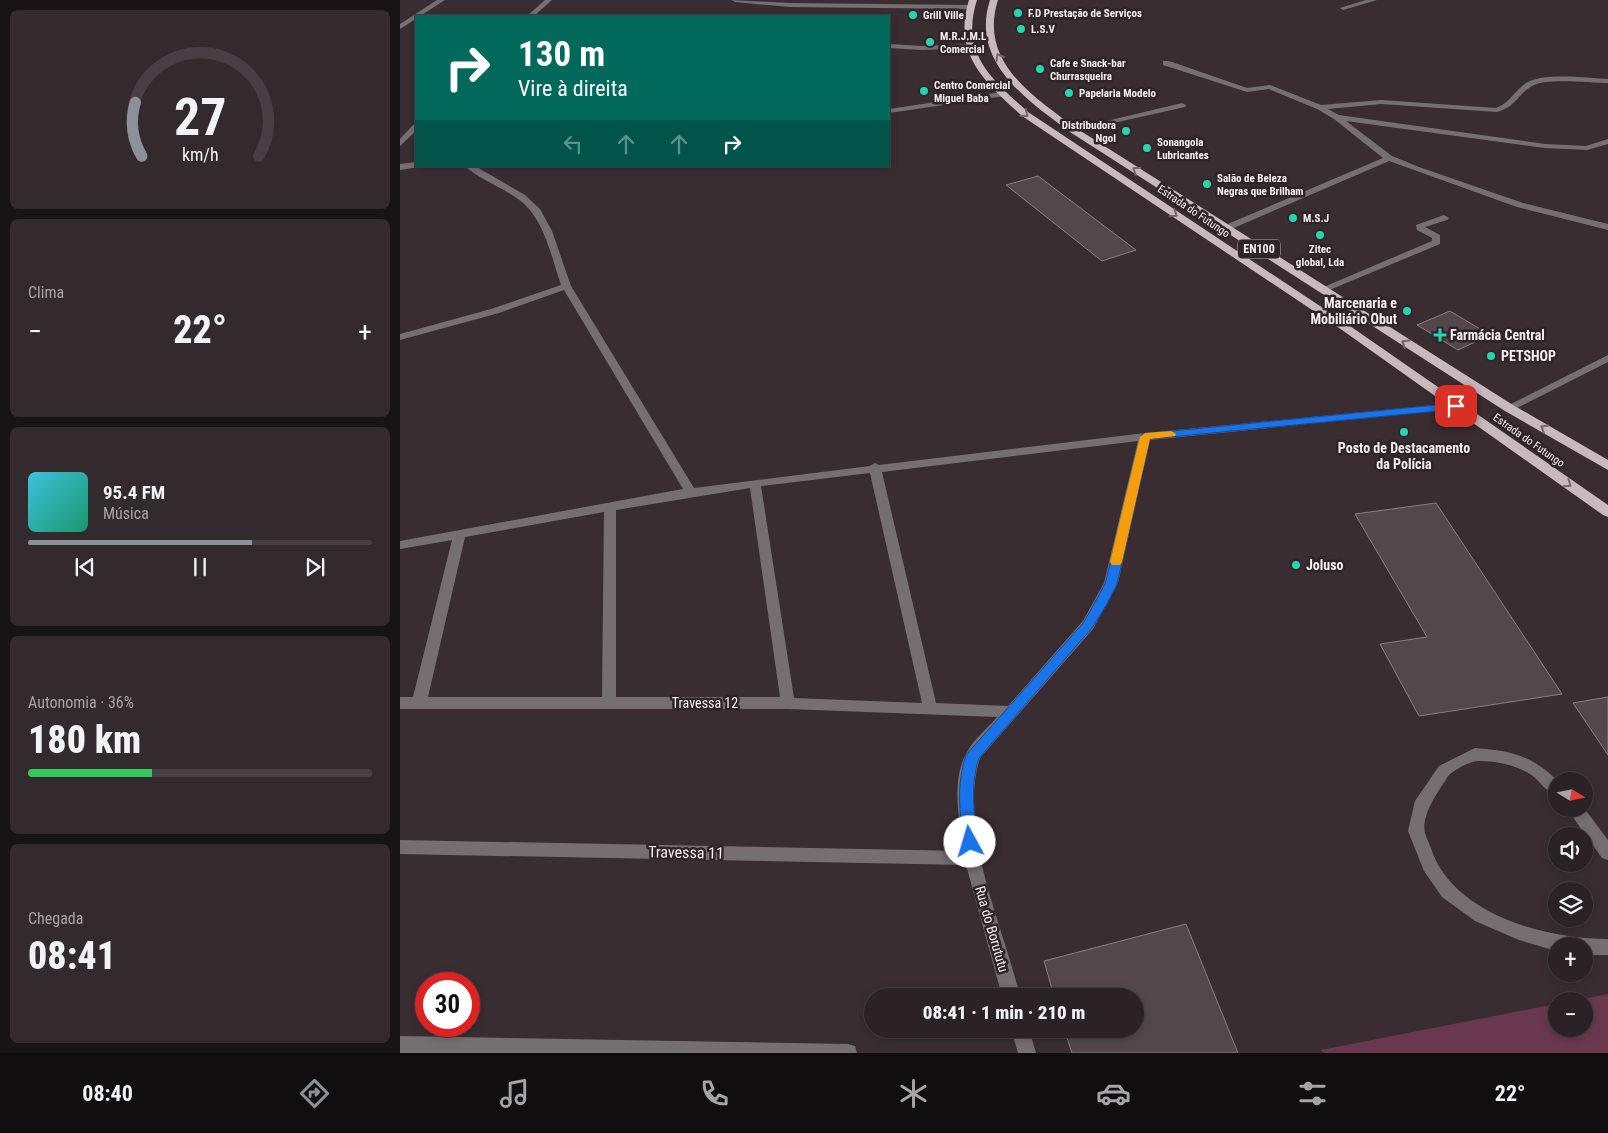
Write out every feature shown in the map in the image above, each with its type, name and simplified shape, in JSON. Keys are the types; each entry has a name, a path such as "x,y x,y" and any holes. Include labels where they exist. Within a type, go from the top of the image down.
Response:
{"highway":[{"name":"Estrada do Futungo","path":"994,0 988,21 994,49 1005,69 1022,91 1073,130 1509,408 1586,453"},
{"name":"Estrada do Futungo","path":"972,3 966,31 971,46 988,79 1002,94 1046,130 1346,328 1608,512"},
{"name":"EN100","path":"1586,453 1608,466"}],"street":[{"path":"418,15 442,0"},
{"path":"531,15 549,0"},
{"path":"735,0 790,5 972,3"},
{"path":"1343,8 1374,0"},
{"path":"400,26 415,17"},
{"path":"890,46 922,48 971,46"},
{"path":"1166,63 1247,90 1270,87 1320,107 1337,117 1370,145 1389,158 1433,176 1520,205 1608,227"},
{"path":"1320,107 1382,102 1497,110 1506,108 1513,103 1531,83 1544,80 1608,81"},
{"path":"890,111 1002,94"},
{"path":"1073,130 1182,105"},
{"path":"1337,117 1545,146 1588,148 1608,140"},
{"path":"400,144 415,128"},
{"path":"1226,228 1389,158"},
{"path":"400,167 415,165"},
{"path":"471,167 522,197 537,211 547,232 566,286 691,492"},
{"path":"1324,290 1437,242 1438,237 1420,228 1421,225 1444,218"},
{"path":"400,337 495,311 566,286"},
{"path":"1509,408 1608,358"},
{"path":"400,545 691,492 875,467 1145,437 1456,406"},
{"name":"Rua do Borututu","path":"1009,988 972,858 965,796 967,774 973,755 1088,625 1111,584 1145,437"},
{"path":"875,467 930,708"},
{"path":"755,483 788,703"},
{"path":"609,703 610,507"},
{"path":"419,704 460,534"},
{"name":"Travessa 12","path":"400,703 788,703 1011,712"},
{"path":"1548,781 1536,770 1507,757 1475,754 1444,770 1423,801 1416,831 1432,871 1448,892 1481,915 1519,932 1548,940"},
{"path":"1582,818 1608,853"},
{"name":"Travessa 11","path":"400,847 972,858"},
{"path":"1593,946 1608,947"},
{"path":"1023,1038 1027,1053"},
{"path":"400,1045 848,1053"}],"shaded area":[{"path":"1608,994 1608,1053 1323,1053 1321,1050 1548,1006 1548,1037 1593,1037 1593,997"}],"building":[{"path":"1038,176 1136,250 1102,261 1006,185"},
{"path":"1450,311 1490,335 1458,350 1417,325"},
{"path":"1436,503 1562,694 1419,716 1380,644 1427,637 1355,514"},
{"path":"1608,697 1608,755 1573,703"},
{"path":"1186,924 1238,1053 1072,1053 1067,1038 1144,1038 1144,988 1052,988 1044,961"}],"slow traffic":[{"path":"1116,562 1145,437 1171,434"}],"place":[{"name":"F.D Prestação de Serviços","path":"1018,13"},
{"name":"Grill Ville","path":"913,15"},
{"name":"L.S.V","path":"1021,29"},
{"name":"M.R.J.M.L Comercial","path":"930,42"},
{"name":"Cafe e Snack-bar Churrasqueira","path":"1040,69"},
{"name":"Centro Comercial Miguel Baba","path":"924,91"},
{"name":"Papelaria Modelo","path":"1069,93"},
{"name":"Distribudora Ngol","path":"1126,131"},
{"name":"Sonangola Lubricantes","path":"1147,148"},
{"name":"Salão de Beleza Negras que Brilham","path":"1207,184"},
{"name":"M.S.J","path":"1293,218"},
{"name":"Zitec global, Lda","path":"1320,235"},
{"name":"Marcenaria e Mobiliário Obut","path":"1407,311"},
{"name":"Farmácia Central","path":"1440,335"},
{"name":"PETSHOP","path":"1491,356"},
{"name":"Posto de Destacamento da Polícia","path":"1404,432"},
{"name":"Joluso","path":"1296,565"}],"route":[{"path":"970,842 965,796 967,774 973,755 1088,625 1101,604 1111,584 1145,437 1456,406"}]}
